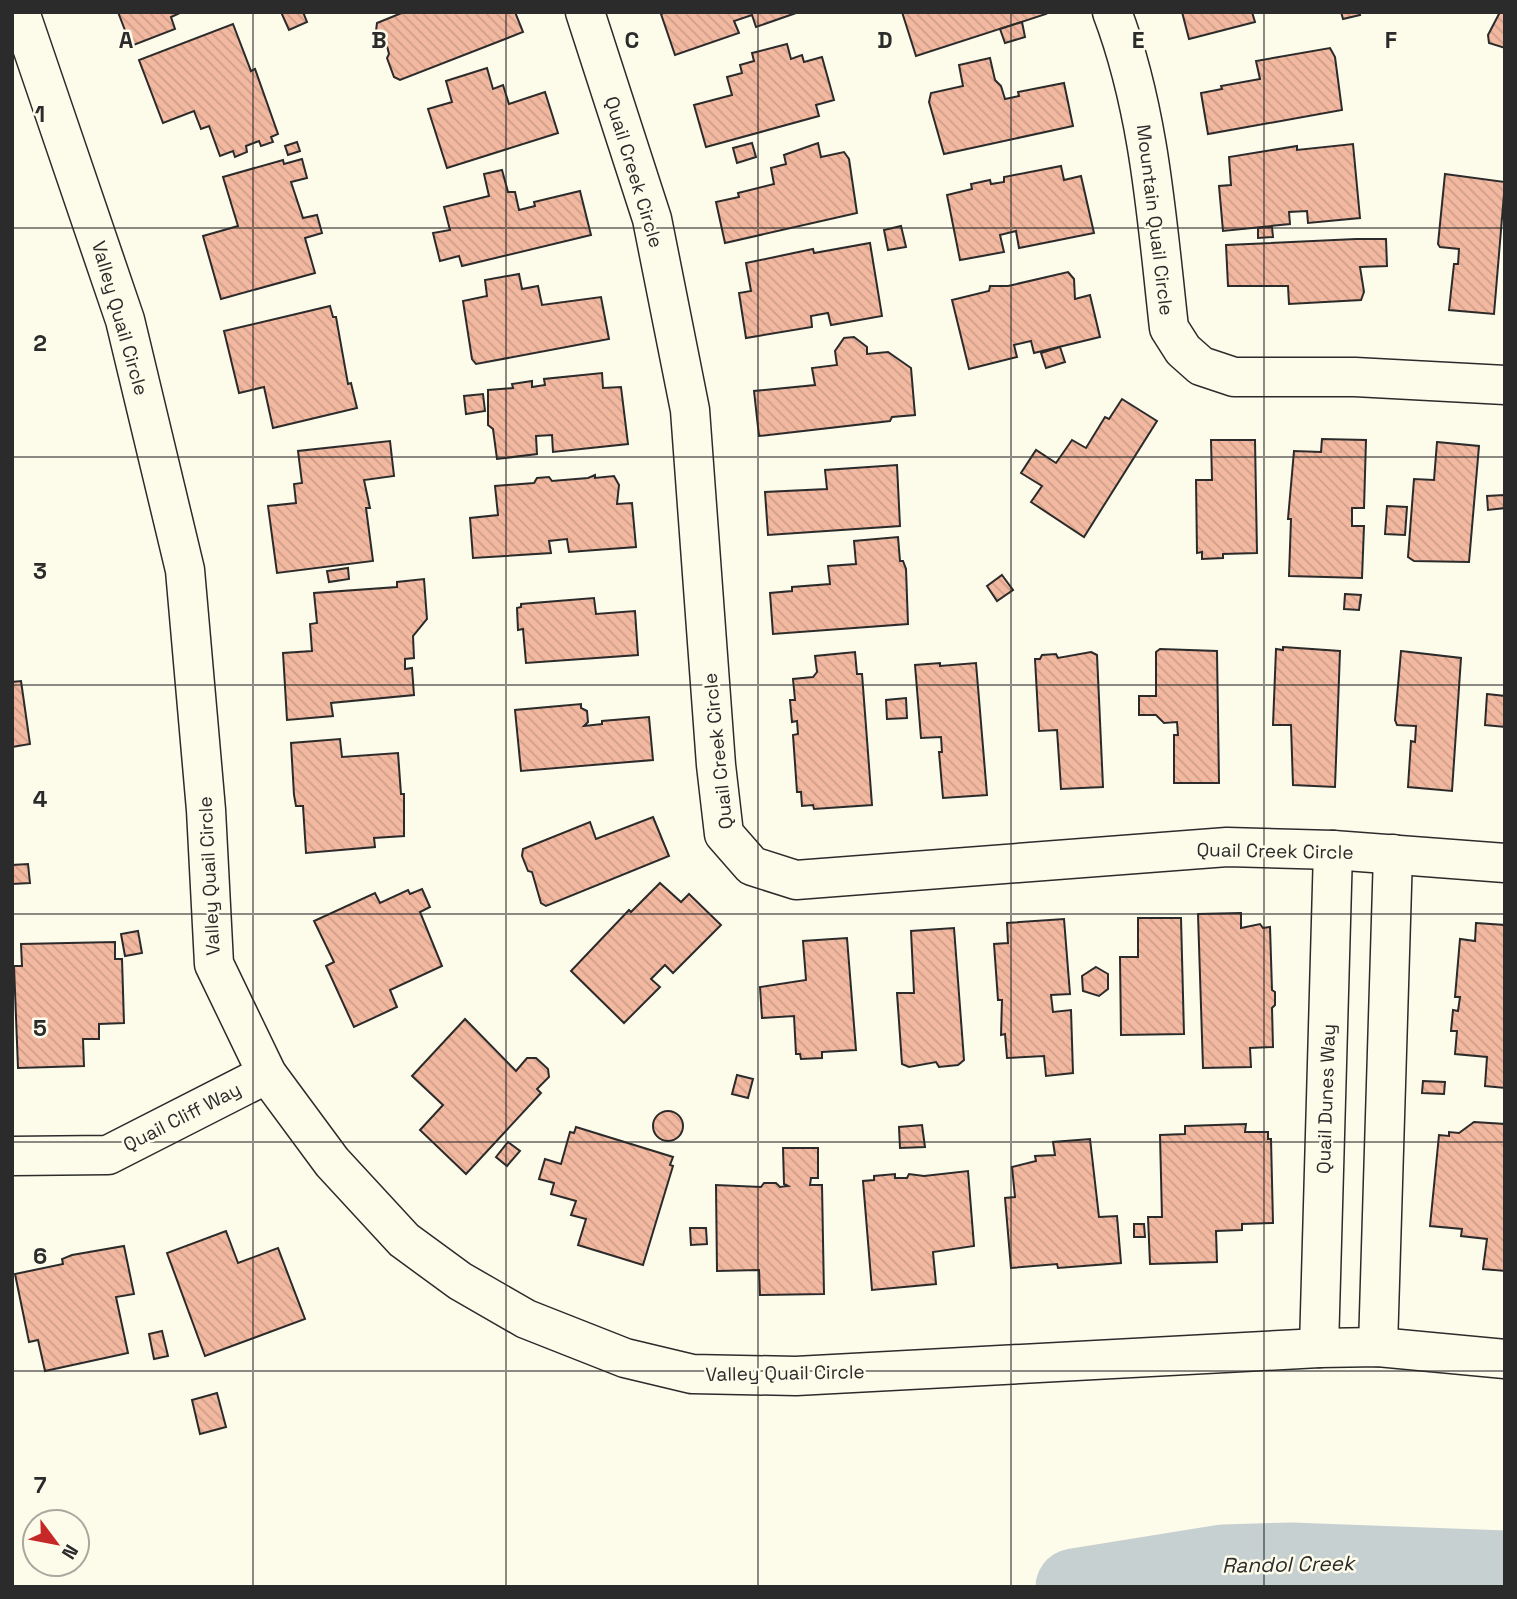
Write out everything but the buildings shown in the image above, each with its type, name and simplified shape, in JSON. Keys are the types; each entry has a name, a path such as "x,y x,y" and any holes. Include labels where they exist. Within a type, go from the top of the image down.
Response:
{"street":[{"name":"Valley Quail Circle","path":"20,12 125,320 185,570 206,810 214,964 267,1074 332,1162 404,1240 460,1281 526,1319 625,1357 692,1374 796,1376 1319,1348 1378,1347 1505,1359"},
{"name":"Quail Creek Circle","path":"584,12 652,219 690,410 716,765 724,834 752,866 796,880 1227,847 1334,850 1505,863"},
{"name":"Mountain Quail Circle","path":"1111,12 1128,56 1143,123 1169,328 1182,350 1201,366 1234,377 1355,377 1505,385"},
{"name":"Quail Dunes Way","path":"1319,1348 1334,850"},
{"path":"1378,1347 1394,854"},
{"name":"Quail Cliff Way","path":"12,1156 108,1155 267,1074"}],"waterway":[{"name":"Randol Creek","path":"1074,1587 1223,1563 1291,1561 1505,1569"}]}
